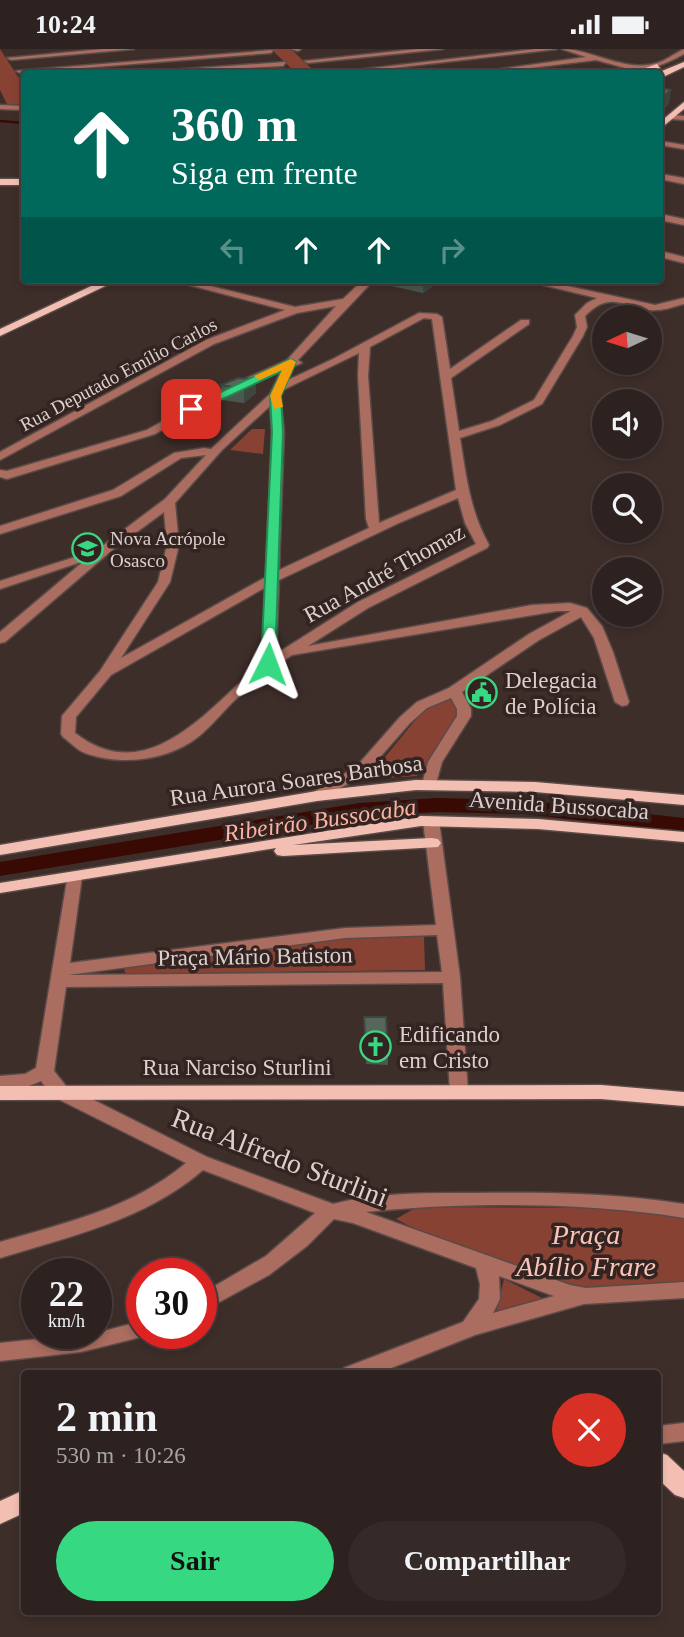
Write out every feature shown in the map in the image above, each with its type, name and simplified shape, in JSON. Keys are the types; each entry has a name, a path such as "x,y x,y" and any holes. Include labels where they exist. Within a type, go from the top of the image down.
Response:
{"main road":[{"path":"672,58 684,58"},
{"path":"632,70 658,70 684,64"},
{"path":"663,124 684,105"},
{"path":"0,184 21,184"},
{"path":"0,326 89,284"},
{"path":"0,333 104,284"},
{"name":"Rua Aurora Soares Barbosa","path":"0,850 317,796 429,784 535,787 684,800"},
{"name":"Avenida Bussocaba","path":"256,848 337,832 431,821 538,824 684,837"},
{"path":"0,888 256,848 289,851 432,843"},
{"name":"Rua Narciso Sturlini","path":"0,1093 601,1092 684,1100"},
{"path":"661,1466 684,1487"},
{"path":"0,1513 21,1502"}],"street":[{"path":"125,49 129,62 137,70"},
{"path":"11,58 131,49"},
{"path":"384,49 436,69"},
{"path":"308,61 440,49"},
{"path":"373,70 554,49"},
{"path":"565,49 632,70"},
{"path":"32,70 271,51"},
{"path":"658,70 684,51"},
{"path":"501,70 596,58"},
{"path":"199,70 283,64"},
{"path":"0,107 21,108"},
{"path":"673,117 684,118"},
{"path":"663,144 684,147"},
{"path":"663,178 684,181"},
{"path":"663,218 684,222"},
{"path":"663,255 684,260"},
{"path":"191,284 295,310"},
{"path":"268,664 278,432 277,392 291,362 365,284"},
{"path":"546,284 659,308 684,301"},
{"path":"456,436 503,420 538,402 578,336 582,327 580,315 590,305 607,297"},
{"name":"Rua Deputado Emílio Carlos","path":"0,457 210,342 295,310 346,301"},
{"path":"0,639 107,548 169,502 214,453 277,392 313,369 341,359 422,315 439,319 462,492 375,529 271,579 105,673"},
{"path":"447,376 525,322"},
{"path":"365,346 363,376 372,519 375,529"},
{"path":"341,359 357,362 363,376"},
{"path":"1,475 152,432 213,397 291,362 313,369"},
{"path":"250,381 277,392"},
{"path":"261,408 261,416 278,432"},
{"path":"242,426 259,424"},
{"path":"0,530 117,493 178,455 204,451 214,453"},
{"name":"Rua André Thomaz","path":"169,502 173,545 159,592 105,673 69,716 68,734 87,749 112,755 140,755 174,746 194,733 268,664 363,605 480,548 482,541 471,523 462,492"},
{"path":"142,524 160,524 167,530 173,545"},
{"path":"0,585 107,548"},
{"path":"288,653 558,607 582,611 594,625 622,702"},
{"path":"317,796 362,770 416,709 454,691 534,637 582,611"},
{"path":"429,784 435,762 464,716 464,709 454,691"},
{"path":"431,821 451,977 459,1092"},
{"path":"59,1091 48,1080 45,1071 74,877"},
{"name":"Praça Mário Batiston","path":"117,971 345,933 446,930"},
{"name":"Praça Mário Batiston","path":"61,975 117,971 451,977"},
{"path":"0,1082 29,1080 45,1071"},
{"name":"Rua Alfredo Sturlini","path":"59,1091 200,1162 331,1211 356,1216 568,1293 586,1296 684,1290"},
{"path":"0,1250 151,1200 177,1183 200,1162"},
{"path":"217,1296 256,1275 331,1211 411,1202 488,1201 628,1204 684,1211"},
{"path":"470,1328 485,1309 492,1292 485,1264"},
{"path":"362,1370 470,1328 586,1296"},
{"path":"0,1352 81,1344 126,1333"},
{"path":"661,1435 684,1433"}],"green space":[{"path":"0,49 21,81 21,106 8,106 0,90"},
{"path":"271,49 291,49 313,70 293,70"},
{"path":"252,429 265,429 263,454 230,450"},
{"path":"447,697 455,702 454,722 445,742 417,776 367,779 426,707"},
{"path":"346,937 424,937 425,970 127,974 124,971 126,966"},
{"name":"Praça Abílio Frare","path":"417,1207 583,1208 679,1214 684,1216 684,1284 583,1291 469,1257 396,1219"},
{"path":"504,1279 542,1298 496,1312"}],"building":[{"path":"663,88 671,90 663,97"},
{"path":"238,378 255,379 244,389 221,385"},
{"name":"Edificando em Cristo","path":"364,1017 386,1017 388,1052 366,1052"}],"waterway":[{"path":"0,121 21,123"},
{"name":"Ribeirão Bussocaba","path":"0,869 359,810 437,805 524,807 684,825"}],"slow traffic":[{"path":"259,376 291,362 275,396 278,407"}],"place":[{"name":"Nova Acrópole Osasco","path":"87,549"},
{"name":"Delegacia de Polícia","path":"482,693"},
{"name":"Edificando em Cristo","path":"376,1047"}],"route":[{"path":"191,409 291,362 275,396 278,406 278,432 268,664"}]}
